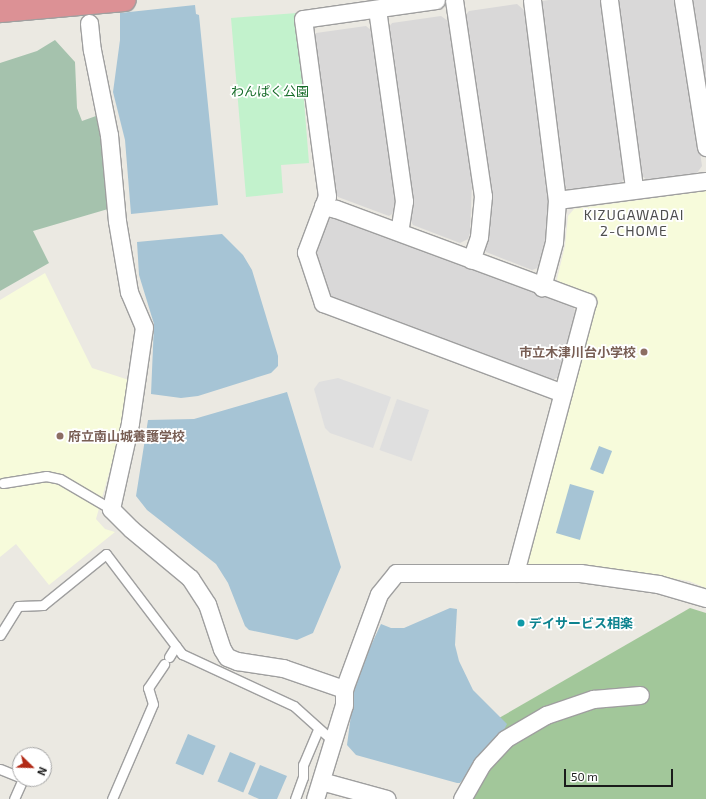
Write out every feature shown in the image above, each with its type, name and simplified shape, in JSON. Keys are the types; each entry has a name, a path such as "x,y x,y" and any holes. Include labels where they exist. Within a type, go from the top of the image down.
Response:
{"highway":[{"path":"0,10 91,13 125,0"}],"street":[{"path":"436,0 303,19 327,196 306,252 323,303 563,392"},
{"path":"454,0 482,196 479,237 471,260"},
{"path":"532,0 557,200 554,242 542,287"},
{"path":"609,0 634,188"},
{"path":"683,0 706,147"},
{"path":"377,9 404,201 399,232"},
{"path":"91,13 92,50 109,135 116,221 128,285 144,327 130,423 111,509 131,529 190,578 208,604 222,648 228,657 237,661 283,668 344,689"},
{"path":"557,200 634,188 706,180"},
{"path":"323,206 399,232 542,287 586,302 515,573"},
{"path":"315,799 344,705 344,689 379,594 396,573 580,573 618,577 658,584 706,598"},
{"path":"462,799 482,764 504,739 546,715 593,699 640,696"},
{"path":"321,781 387,799"}],"lane":[{"path":"2,483 46,476 60,479 111,509"},
{"path":"0,635 18,606 43,604 106,554 182,654 294,706 333,741"},
{"path":"112,799 153,704 148,688 176,646"},
{"path":"294,799 303,777 303,765 318,729"},
{"path":"0,769 12,774"},
{"path":"14,799 19,787"}],"shaded area":[{"path":"600,0 626,176 621,183 571,191 563,186 538,8 542,1"},
{"path":"615,0 678,0 702,166 697,173 647,180 640,174"},
{"path":"692,0 706,0 706,94"},
{"path":"517,4 525,11 549,185 545,248 540,267 532,270 486,252 482,245 462,19 469,11"},
{"path":"441,16 448,21 472,182 470,233 468,239 460,243 413,225 409,218 387,30 392,23"},
{"path":"366,26 372,31 396,186 395,212 389,216 338,197 334,192 311,40 316,33"},
{"path":"55,40 75,62 77,108 82,121 96,116 101,132 108,209 33,231 49,263 0,291 0,63 37,51"},
{"name":"市立木津川台小学校","path":"706,191 706,588 689,581 608,568 531,567 525,560 570,404 595,300 560,285 557,279 565,246 568,216 574,209"},
{"path":"333,217 572,305 576,313 559,377 552,380 330,299 313,252 325,221"},
{"name":"府立南山城養護学校","path":"45,273 92,368 129,380 124,420 96,519 105,529 115,532 49,585 16,544 0,557 0,300"},
{"path":"338,378 391,397 373,448 330,433 325,428 314,389 319,382"},
{"path":"397,399 429,410 412,461 379,450"}],"green space":[{"name":"わんぱく公園","path":"297,13 309,163 281,165 283,193 246,197 231,18"},
{"path":"690,608 706,613 706,799 473,799 499,718"}],"water":[{"path":"195,5 196,14 199,15 218,205 131,214 125,140 113,92 120,40 120,13"},
{"path":"222,234 243,255 252,270 278,356 278,366 271,373 198,396 181,398 151,394 154,324 139,275 137,242"},
{"path":"287,392 341,567 313,633 297,640 249,630 245,626 228,583 216,564 147,510 136,496 148,420 194,419"},
{"path":"599,446 612,451 603,474 590,469"},
{"path":"570,484 594,491 580,540 556,533"},
{"path":"450,608 457,609 455,645 459,661 473,690 507,724 500,737 460,783 356,755 347,745 356,677 381,624 391,628 404,628"},
{"path":"188,734 216,746 203,775 175,763"},
{"path":"230,752 256,763 243,792 217,781"},
{"path":"260,765 287,776 277,799 259,799 248,794"}],"place":[{"name":"市立木津川台小学校","path":"644,352"},
{"name":"府立南山城養護学校","path":"60,436"},
{"name":"デイサービス相楽","path":"521,623"}],"district":[{"name":"KIZUGAWADAI 2-CHOME","path":"634,224"}]}
